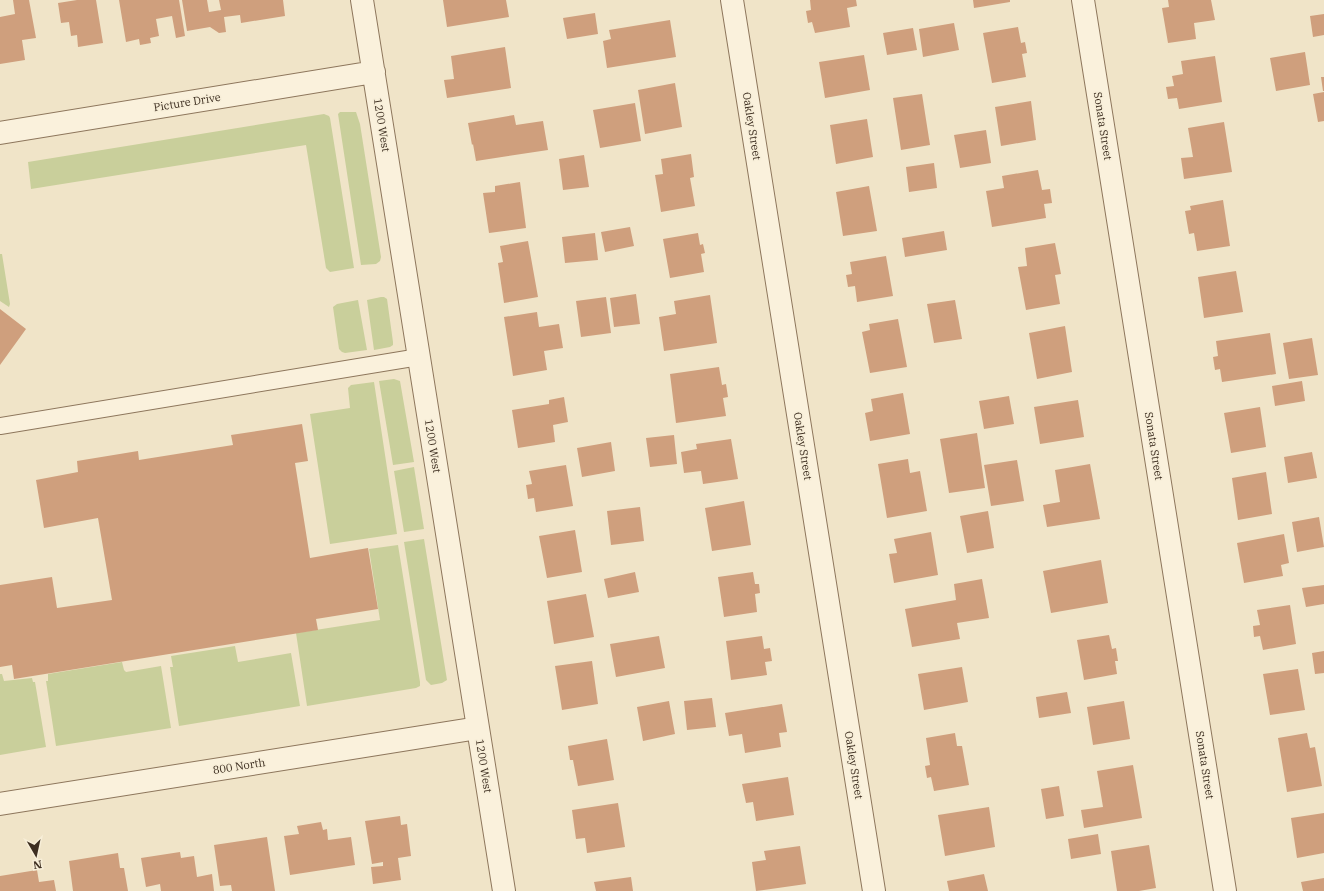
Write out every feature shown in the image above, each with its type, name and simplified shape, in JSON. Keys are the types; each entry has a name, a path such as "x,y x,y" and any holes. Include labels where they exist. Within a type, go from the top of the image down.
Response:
{"street":[{"name":"1200 West","path":"362,0 504,891"},
{"name":"Oakley Street","path":"732,0 874,891"},
{"name":"Sonata Street","path":"1083,0 1225,891"},
{"name":"Picture Drive","path":"0,133 374,72"},
{"name":"800 North","path":"0,804 478,728"}],"lane":[{"path":"0,426 419,357"}],"green space":[{"path":"340,112 356,112 360,124 381,257 380,261 376,264 361,265 338,114"},
{"path":"324,114 330,118 354,268 330,272 326,268 306,145 31,189 28,162"},
{"path":"0,254 2,254 10,304 9,307 0,301"},
{"path":"381,297 387,299 393,345 374,350 367,300"},
{"path":"358,300 367,350 345,353 339,349 333,307 337,304"},
{"path":"394,379 400,381 414,462 393,465 379,381"},
{"path":"374,382 397,534 330,544 310,414 350,408 348,388 351,385"},
{"path":"414,467 424,529 404,532 394,471"},
{"path":"424,539 447,680 442,683 431,685 426,680 404,542"},
{"path":"398,545 420,686 416,688 307,706 296,633 380,620 369,549"},
{"path":"235,646 238,662 291,653 300,706 179,726 170,667 173,667 171,656"},
{"path":"122,662 126,672 161,666 171,728 56,746 46,681 48,681 48,674"},
{"path":"0,674 2,674 4,681 32,678 33,682 35,682 46,747 0,755"}],"building":[{"path":"13,0 29,0 36,38 22,40 25,60 0,64 0,17 15,14"},
{"path":"77,0 96,0 103,43 78,47 77,35 71,36 69,22 61,23 58,3"},
{"path":"119,0 179,0 185,36 176,38 172,16 156,19 159,36 150,38 151,43 140,45 139,39 126,42"},
{"path":"182,0 207,0 209,12 221,10 219,0 283,0 285,16 241,23 240,15 224,17 226,32 219,33 210,27 187,31"},
{"path":"443,0 506,0 509,17 447,27"},
{"path":"810,0 856,0 857,6 847,8 850,27 815,33 812,22 808,23 806,11 811,10"},
{"path":"973,0 1010,0 1010,2 974,8"},
{"path":"1168,0 1211,0 1215,20 1194,23 1196,39 1168,43 1162,8 1169,7"},
{"path":"595,13 598,34 567,39 563,18"},
{"path":"1324,14 1324,35 1313,37 1310,16"},
{"path":"670,20 676,57 607,68 603,41 611,39 609,30"},
{"path":"954,23 959,50 923,57 919,29"},
{"path":"1018,27 1021,43 1025,42 1027,53 1022,54 1026,77 992,83 983,33"},
{"path":"913,28 917,50 887,55 883,33"},
{"path":"505,47 511,88 447,98 444,80 454,79 451,56"},
{"path":"1305,52 1310,85 1276,91 1270,58"},
{"path":"864,55 870,90 825,98 819,62"},
{"path":"1215,56 1222,102 1179,109 1177,98 1168,99 1166,87 1174,86 1172,76 1183,74 1181,61"},
{"path":"1321,77 1324,77 1324,91 1323,91"},
{"path":"675,83 682,127 645,134 638,90"},
{"path":"1324,92 1324,121 1318,122 1313,94"},
{"path":"922,94 930,145 901,150 893,98"},
{"path":"1031,101 1036,140 1001,146 995,107"},
{"path":"635,103 641,141 600,148 593,110"},
{"path":"514,115 516,125 543,121 548,150 476,161 468,123"},
{"path":"867,119 873,157 836,164 830,125"},
{"path":"1224,122 1232,172 1184,179 1181,158 1193,157 1188,128"},
{"path":"986,130 991,163 960,168 954,135"},
{"path":"691,154 694,177 690,178 695,206 661,212 655,175 663,174 661,159"},
{"path":"584,155 589,187 563,190 559,159"},
{"path":"934,163 937,188 909,192 906,167"},
{"path":"1038,170 1042,190 1050,189 1052,203 1044,204 1046,218 992,227 986,191 1004,188 1002,176"},
{"path":"520,182 526,228 489,233 483,193 495,192 495,186"},
{"path":"869,186 877,231 843,236 836,192"},
{"path":"1223,200 1230,246 1197,251 1194,233 1189,234 1185,211 1191,210 1190,206"},
{"path":"630,227 634,246 605,252 601,232"},
{"path":"944,231 947,250 905,257 902,238"},
{"path":"595,233 598,260 565,263 562,237"},
{"path":"698,233 700,245 703,244 705,253 701,254 704,272 670,278 663,239"},
{"path":"528,241 538,297 504,303 498,263 503,262 500,246"},
{"path":"1055,243 1061,274 1055,275 1060,304 1026,310 1018,267 1027,266 1025,248"},
{"path":"886,256 893,296 857,302 855,286 848,287 846,275 852,274 850,262"},
{"path":"1236,271 1243,312 1204,318 1198,277"},
{"path":"636,294 640,324 614,327 610,298"},
{"path":"710,295 717,343 664,351 659,317 676,314 674,301"},
{"path":"606,297 611,333 581,337 576,301"},
{"path":"955,300 962,339 934,343 927,304"},
{"path":"0,309 26,329 0,365"},
{"path":"537,312 539,327 559,324 563,348 544,351 547,370 513,376 504,317"},
{"path":"898,319 907,367 870,373 862,332 870,330 869,324"},
{"path":"1065,326 1072,372 1037,379 1029,333"},
{"path":"1270,333 1276,374 1222,382 1220,369 1215,370 1213,357 1218,356 1216,341"},
{"path":"1312,338 1318,375 1289,379 1283,343"},
{"path":"719,367 722,385 726,384 728,397 723,398 726,416 676,423 670,374"},
{"path":"1302,381 1305,401 1275,406 1272,386"},
{"path":"903,393 910,434 870,441 865,413 873,411 871,399"},
{"path":"1009,396 1014,424 984,429 979,401"},
{"path":"564,397 568,422 553,425 555,442 518,448 512,410 549,404 549,400"},
{"path":"1078,400 1084,437 1040,444 1034,407"},
{"path":"1260,407 1266,447 1231,453 1224,413"},
{"path":"302,424 308,461 295,463 310,558 368,548 378,609 316,619 318,630 14,679 12,665 0,667 0,585 52,577 57,608 112,600 98,518 44,528 36,480 78,472 77,461 138,451 139,460 233,445 231,435"},
{"path":"977,433 985,488 949,493 940,439"},
{"path":"674,435 677,464 650,467 646,438"},
{"path":"731,439 738,479 703,484 701,471 684,473 681,452 697,449 696,444"},
{"path":"611,442 615,471 582,477 577,448"},
{"path":"1312,452 1317,478 1288,483 1284,457"},
{"path":"908,459 910,473 920,471 927,511 887,518 878,464"},
{"path":"1017,460 1024,501 991,506 984,465"},
{"path":"1090,464 1100,519 1047,527 1043,505 1060,502 1055,470"},
{"path":"566,465 573,506 536,512 534,498 528,499 526,485 532,484 529,471"},
{"path":"1266,472 1272,514 1238,520 1232,478"},
{"path":"744,501 751,545 712,551 705,508"},
{"path":"640,507 644,541 611,545 607,511"},
{"path":"988,511 994,548 967,553 960,516"},
{"path":"1319,517 1324,547 1297,552 1292,522"},
{"path":"575,530 582,572 547,578 539,536"},
{"path":"931,532 938,575 894,583 889,554 897,553 894,539"},
{"path":"1284,534 1289,563 1281,565 1283,576 1244,583 1237,543"},
{"path":"1101,560 1108,603 1051,613 1043,571"},
{"path":"635,572 639,592 608,598 604,579"},
{"path":"753,572 755,584 759,584 760,593 755,594 757,612 724,617 718,577"},
{"path":"982,579 989,618 957,623 960,639 912,647 905,609 956,600 954,584"},
{"path":"1324,585 1324,604 1306,607 1302,588"},
{"path":"586,594 594,637 554,644 547,601"},
{"path":"1290,605 1296,644 1263,650 1260,636 1254,637 1253,626 1260,625 1257,610"},
{"path":"1109,635 1112,649 1116,648 1118,661 1115,661 1117,674 1084,680 1077,640"},
{"path":"659,636 665,668 616,677 610,644"},
{"path":"762,636 764,649 770,648 772,661 765,662 767,675 731,680 726,641"},
{"path":"1324,651 1324,673 1315,674 1312,653"},
{"path":"592,661 598,704 562,710 555,666"},
{"path":"962,667 968,702 924,710 918,674"},
{"path":"1298,669 1305,710 1270,715 1263,674"},
{"path":"1067,692 1071,713 1039,718 1036,697"},
{"path":"712,698 716,727 687,730 684,701"},
{"path":"669,701 675,734 643,741 637,707"},
{"path":"1124,701 1130,739 1093,745 1087,707"},
{"path":"782,704 787,732 779,733 781,747 745,753 742,734 729,736 725,713"},
{"path":"955,733 957,746 962,746 969,785 934,791 931,777 927,778 925,766 930,765 926,738"},
{"path":"1307,733 1310,748 1315,747 1322,786 1287,792 1278,738"},
{"path":"607,739 614,780 578,786 573,760 570,760 568,746"},
{"path":"1133,765 1142,818 1084,828 1081,810 1103,807 1097,771"},
{"path":"788,777 794,815 756,821 753,802 746,803 742,784"},
{"path":"1059,786 1064,816 1046,819 1041,789"},
{"path":"618,803 625,847 587,853 585,838 576,839 572,810"},
{"path":"989,807 995,847 945,856 938,815"},
{"path":"1324,813 1324,853 1297,858 1291,818"},
{"path":"400,816 401,825 407,824 411,856 398,858 401,880 373,884 371,867 383,866 383,862 372,864 365,821"},
{"path":"321,822 323,830 327,829 328,840 351,837 355,865 290,875 284,836 299,834 297,826"},
{"path":"1098,834 1101,854 1071,859 1068,839"},
{"path":"267,837 275,891 232,891 231,885 220,886 214,845"},
{"path":"1149,845 1156,888 1139,891 1117,891 1111,851"},
{"path":"800,846 806,884 756,891 752,862 766,860 764,851"},
{"path":"180,852 181,858 194,856 197,877 212,874 214,891 161,891 160,884 146,887 141,858"},
{"path":"118,853 120,868 124,868 128,891 73,891 69,861"},
{"path":"37,870 39,882 54,880 56,891 0,891 0,876"},
{"path":"984,874 988,891 949,891 947,881"},
{"path":"631,877 633,891 596,891 594,882"},
{"path":"1324,878 1324,891 1303,891 1301,882"}]}
